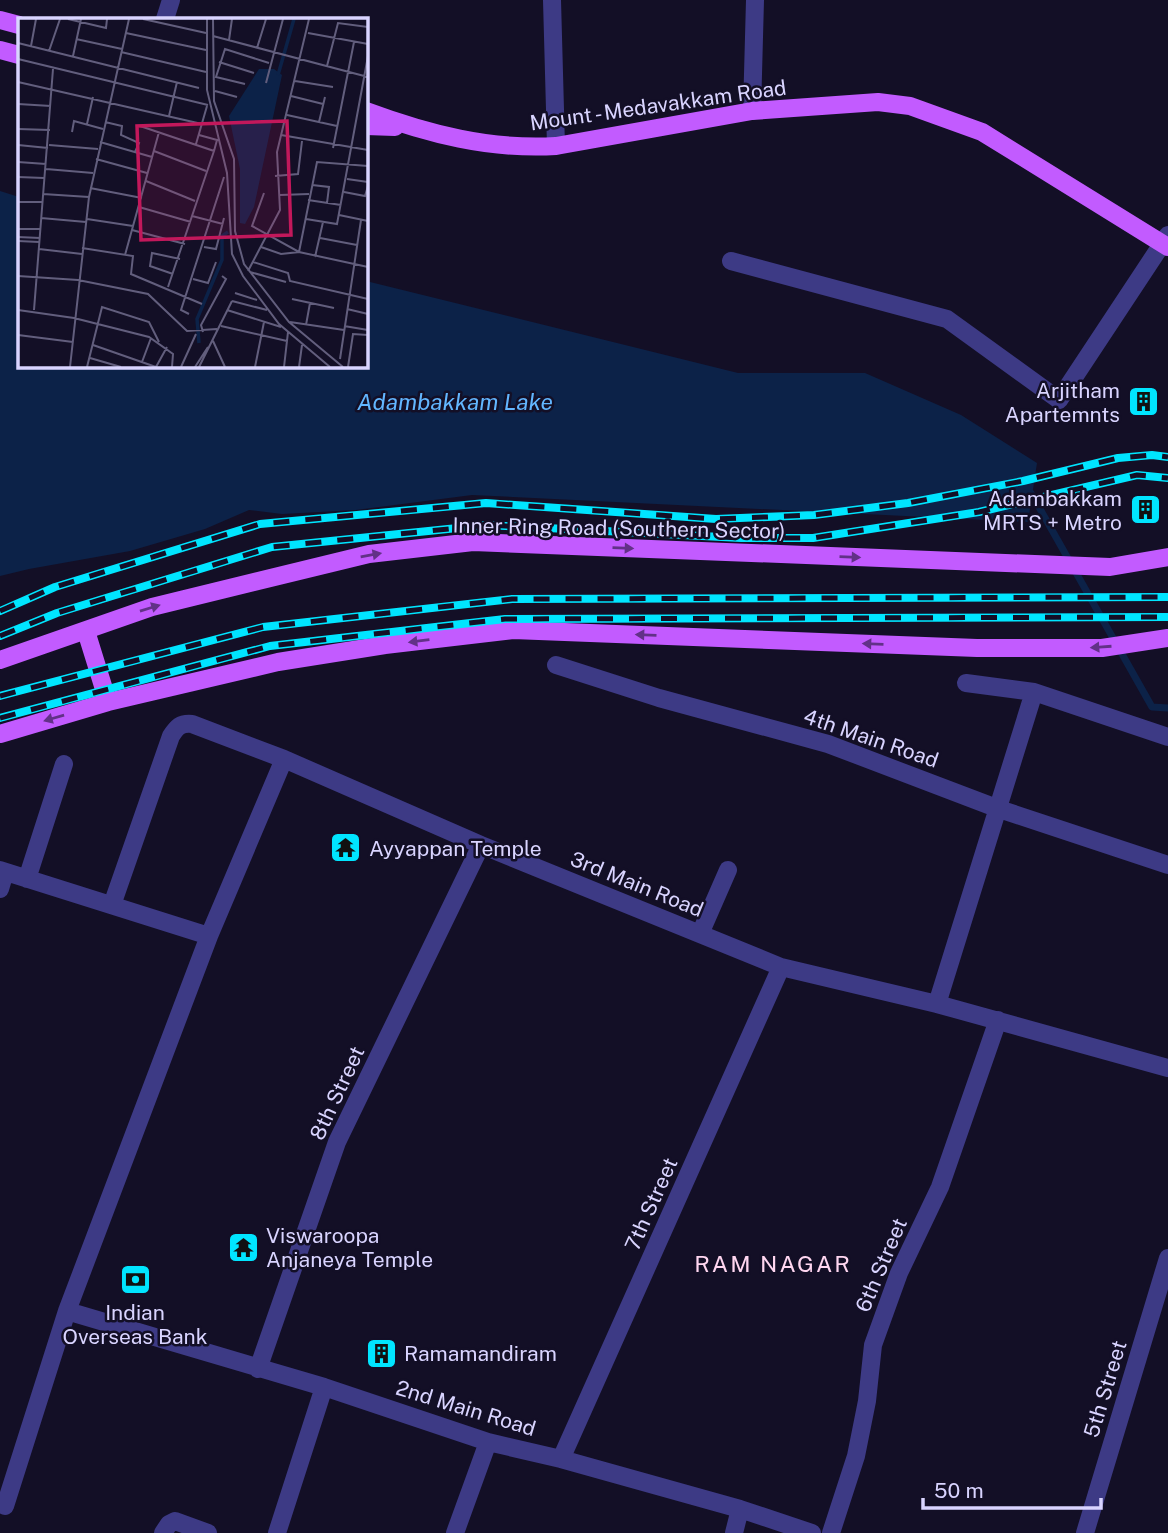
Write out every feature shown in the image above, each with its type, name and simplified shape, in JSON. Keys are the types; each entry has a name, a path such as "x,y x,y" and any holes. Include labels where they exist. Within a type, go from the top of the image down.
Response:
{"main road":[{"path":"0,20 18,24"},
{"path":"0,50 18,55"},
{"name":"Mount - Medavakkam Road","path":"368,112 412,128 490,145 525,148 556,146 752,111 878,102 910,106 982,132 1166,242"},
{"name":"Mount - Medavakkam Road","path":"368,126 412,128"},
{"name":"Inner Ring Road (Southern Sector)","path":"0,660 152,607 369,554 473,542 1110,567 1168,557"},
{"path":"0,734 108,702 278,662 385,645 513,630 977,648 1102,648 1168,638"},
{"path":"86,631 108,702"}],"street":[{"path":"165,18 171,0"},
{"path":"552,0 556,146"},
{"path":"752,111 755,0"},
{"path":"731,261 947,319 1059,400 1166,242"},
{"name":"4th Main Road","path":"556,665 659,698 828,744 999,809 1168,865"},
{"path":"965,683 1034,692 1168,737"},
{"path":"937,1004 1034,692"},
{"name":"3rd Main Road","path":"112,905 171,736 183,723 192,724 284,759 481,845 781,967 937,1004 1168,1068"},
{"path":"5,1506 67,1311 209,936 284,759"},
{"path":"27,879 64,764"},
{"name":"8th Street","path":"258,1369 337,1142 481,845"},
{"path":"700,934 728,870"},
{"path":"2,877 27,879 209,936"},
{"name":"7th Street","path":"561,1459 781,967"},
{"name":"6th Street","path":"831,1533 856,1455 867,1401 873,1345 899,1273 940,1187 998,1020"},
{"name":"5th Street","path":"1085,1533 1168,1258"},
{"name":"2nd Main Road","path":"67,1311 324,1387 488,1442 561,1459 740,1509 812,1533"},
{"path":"276,1533 324,1387"},
{"path":"456,1533 488,1442"},
{"path":"734,1533 740,1509"},
{"path":"163,1533 174,1521 208,1533"}],"water":[{"name":"Adambakkam Lake","path":"0,191 18,197 18,368 368,368 368,281 738,373 865,373 961,415 1037,463 1028,522 472,495 356,510 282,514 249,510 205,529 130,551 0,576"}],"waterway":[{"path":"1026,493 1031,493 1152,707 1168,708"}],"railway":[{"path":"0,611 55,587 260,524 486,503 716,519 814,515 908,503 1023,481 1118,458 1152,455 1168,457"},
{"path":"0,636 57,613 272,547 487,525 741,538 813,538 979,512 1137,475 1168,478"},
{"path":"0,696 263,627 512,599 1168,597"},
{"path":"0,718 270,646 505,619 1168,617"}],"place":[{"name":"Arjitham Apartemnts","path":"1143,402"},
{"name":"Adambakkam MRTS + Metro","path":"1145,510"},
{"name":"Ayyappan Temple","path":"346,848"},
{"name":"Viswaroopa Anjaneya Temple","path":"243,1247"},
{"name":"Indian Overseas Bank","path":"135,1280"},
{"name":"Ramamandiram","path":"381,1353"}],"district":[{"name":"RAM NAGAR","path":"773,1263"}]}
